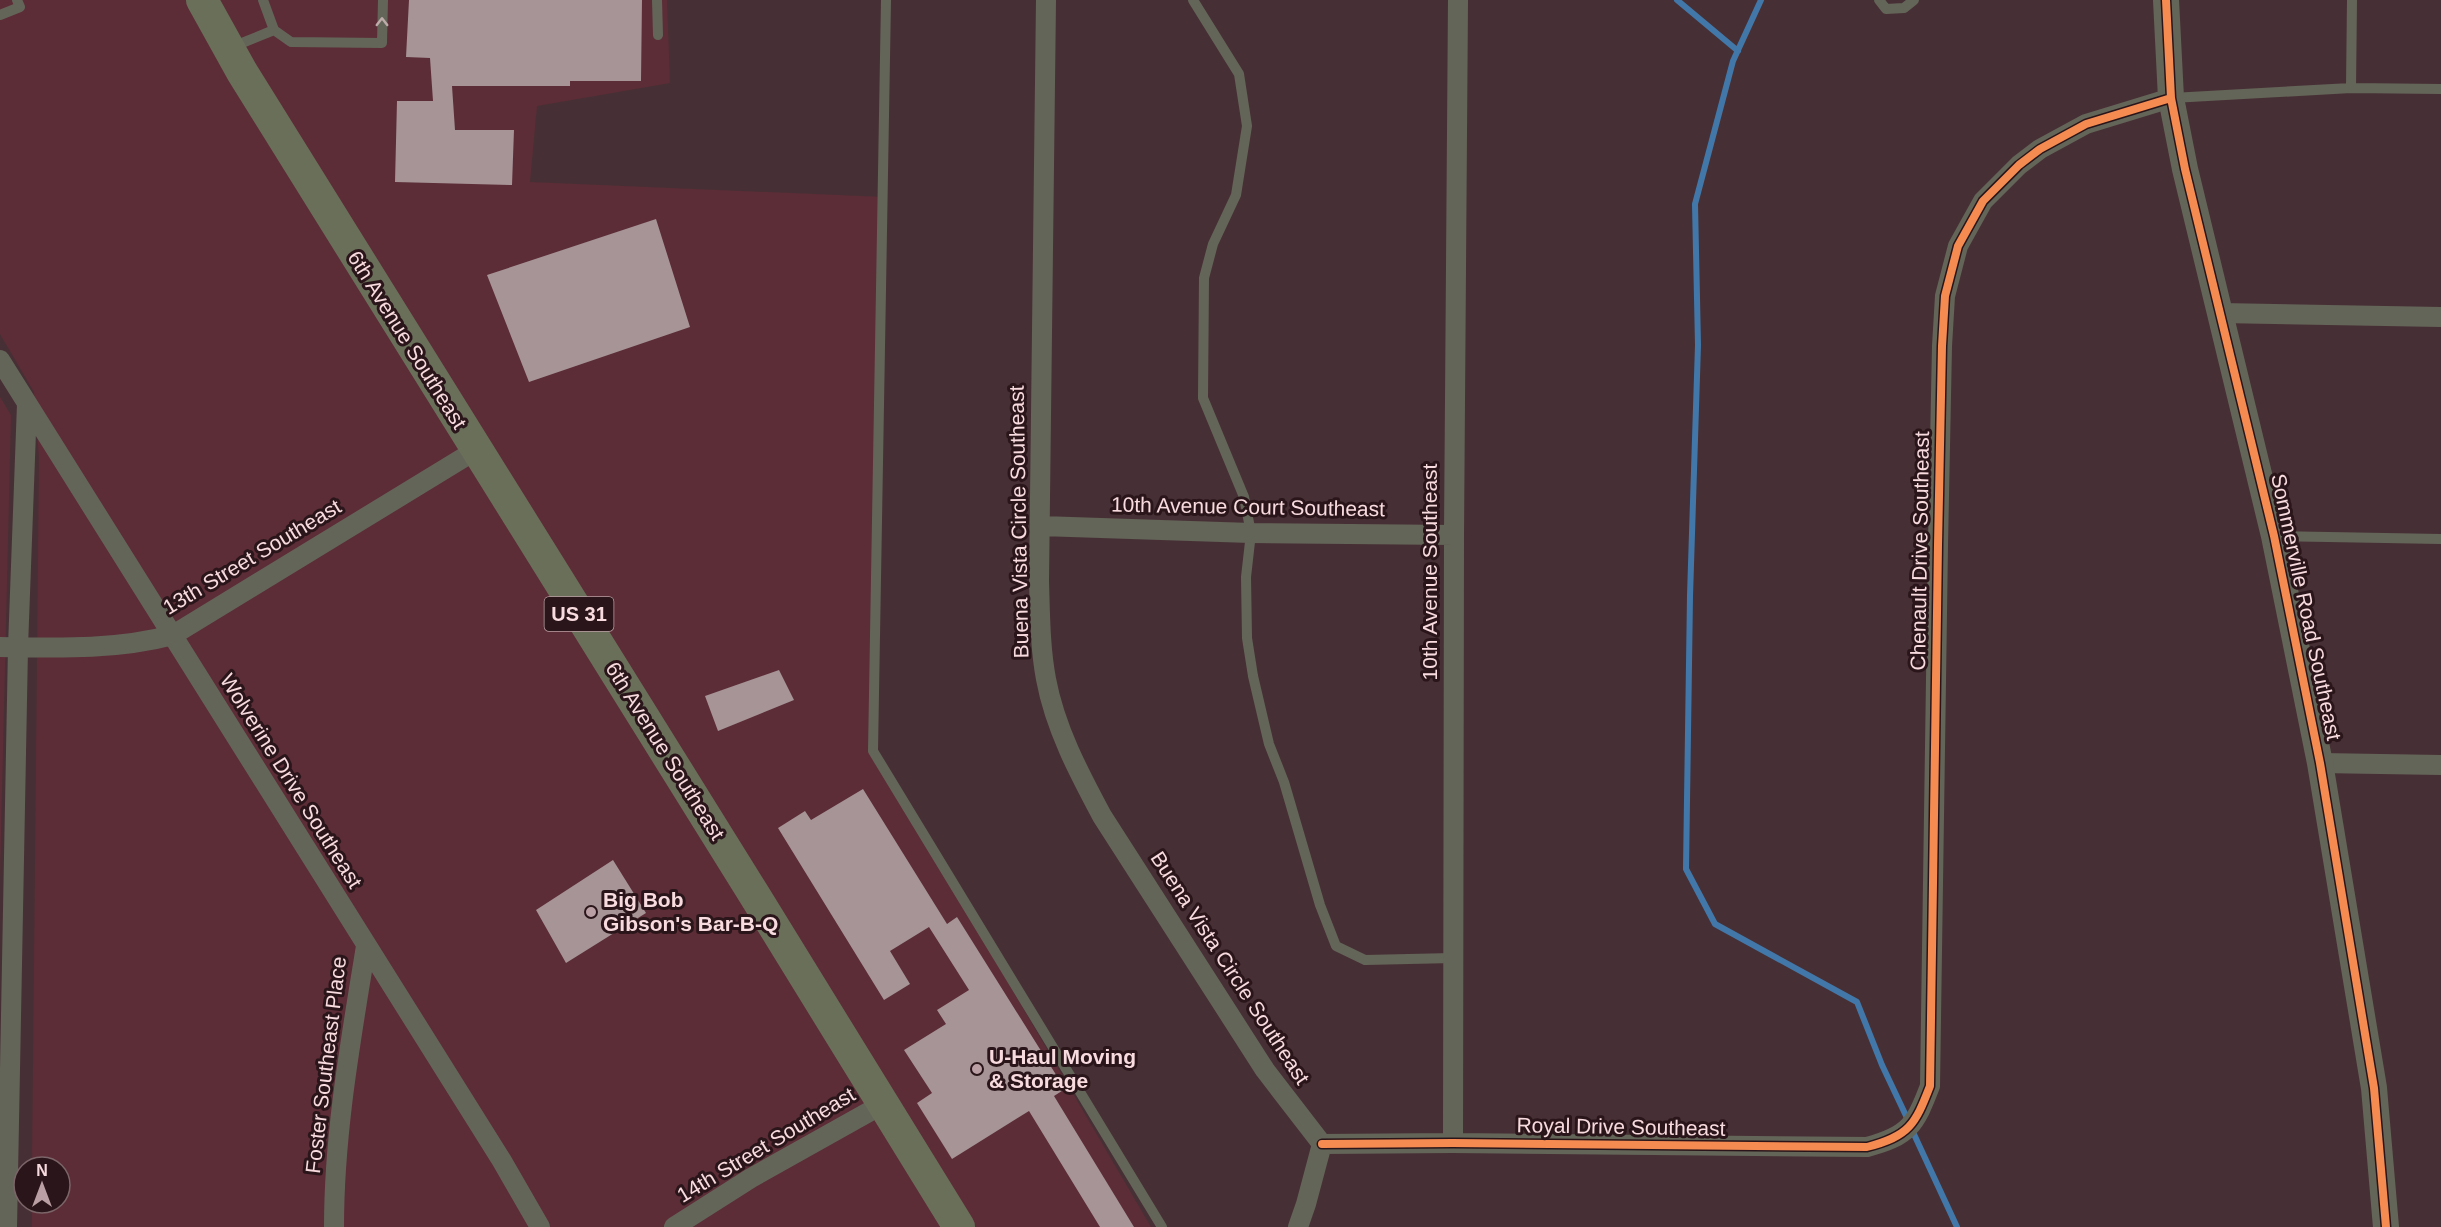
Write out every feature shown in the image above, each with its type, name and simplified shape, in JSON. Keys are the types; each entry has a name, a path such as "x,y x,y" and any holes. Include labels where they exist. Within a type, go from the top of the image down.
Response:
{"main road":[{"name":"6th Avenue Southeast","path":"202,0 228,48 476,450 959,1227"}],"street":[{"name":"Buena Vista Circle Southeast","path":"1046,0 1040,631 1046,680 1060,727 1079,773 1102,816 1265,1070 1322,1144"},
{"name":"10th Avenue Southeast","path":"1453,1143 1458,0"},
{"name":"Sommerville Road Southeast","path":"2166,0 2170,99 2274,536 2320,764 2374,1088 2386,1227"},
{"name":"Chenault Drive Southeast","path":"1913,1124 1930,1086 1938,545 1945,296 1958,246 1983,201 2019,165 2040,149 2086,124 2170,99"},
{"path":"2220,314 2441,317"},
{"name":"Wolverine Drive Southeast","path":"0,360 502,1161 540,1227"},
{"path":"7,1227 9,647 27,404"},
{"name":"13th Street Southeast","path":"9,647 103,647 128,645 173,635 476,450"},
{"name":"10th Avenue Court Southeast","path":"1041,526 1251,533 1454,535"},
{"path":"2320,764 2441,765"},
{"name":"Foster Southeast Place","path":"334,1227 334,1192 344,1086 366,946"},
{"name":"14th Street Southeast","path":"674,1227 751,1178 883,1104"},
{"name":"Royal Drive Southeast","path":"1322,1144 1867,1147 1893,1140 1913,1124"},
{"path":"1298,1227 1322,1144"}],"lane":[{"path":"0,15 20,7 17,0"},
{"path":"263,0 274,30 291,42 382,43 382,0"},
{"path":"657,0 658,35"},
{"path":"886,0 873,751 1162,1227"},
{"path":"1194,0 1239,74 1247,126 1236,195 1213,244 1204,278 1203,398 1244,497 1251,533 1246,577 1247,638 1253,676 1269,744 1284,782 1320,905 1336,946 1365,960 1453,958"},
{"path":"1879,0 1886,9 1904,8 1914,0"},
{"path":"2351,88 2352,0"},
{"path":"228,48 274,30"},
{"path":"2170,99 2351,88 2441,89"},
{"path":"2274,536 2441,539"}],"shaded area":[{"path":"0,0 667,0 670,83 537,106 530,182 884,197 873,752 1151,1227 32,1227 32,1215 72,1215 72,1155 32,1155 39,458 34,392 0,334"},
{"path":"0,397 11,415 0,876"}],"building":[{"path":"409,0 642,0 641,81 570,81 570,86 452,86 455,130 514,130 512,185 395,182 397,101 433,101 430,58 406,57"},
{"path":"656,219 690,327 529,382 487,275"},
{"path":"779,670 794,700 718,731 705,696"},
{"path":"863,789 947,924 957,917 1065,1089 1054,1096 1134,1227 1100,1227 1029,1111 952,1159 917,1103 932,1093 904,1050 946,1024 937,1010 969,990 929,927 890,951 910,984 884,1000 778,828 805,811 811,820"},
{"name":"Big Bob Gibson's Bar-B-Q","path":"613,860 646,913 566,963 536,910"}],"waterway":[{"path":"1677,0 1738,51"},
{"path":"1761,0 1733,61 1695,204 1698,345 1690,596 1686,869 1715,924 1857,1002 1882,1065 1908,1120"},
{"path":"1912,1130 1957,1227"}],"cycle path":[{"path":"2166,0 2171,98 2185,169 2274,536 2320,763 2374,1088 2386,1227"},
{"path":"1322,1144 1867,1147 1901,1133 1915,1120 1930,1086 1938,545 1945,296 1958,246 1983,201 2019,165 2040,149 2086,124 2171,98"}],"place":[{"name":"Big Bob Gibson's Bar-B-Q","path":"591,912"},
{"name":"U-Haul Moving & Storage","path":"977,1069"}]}
